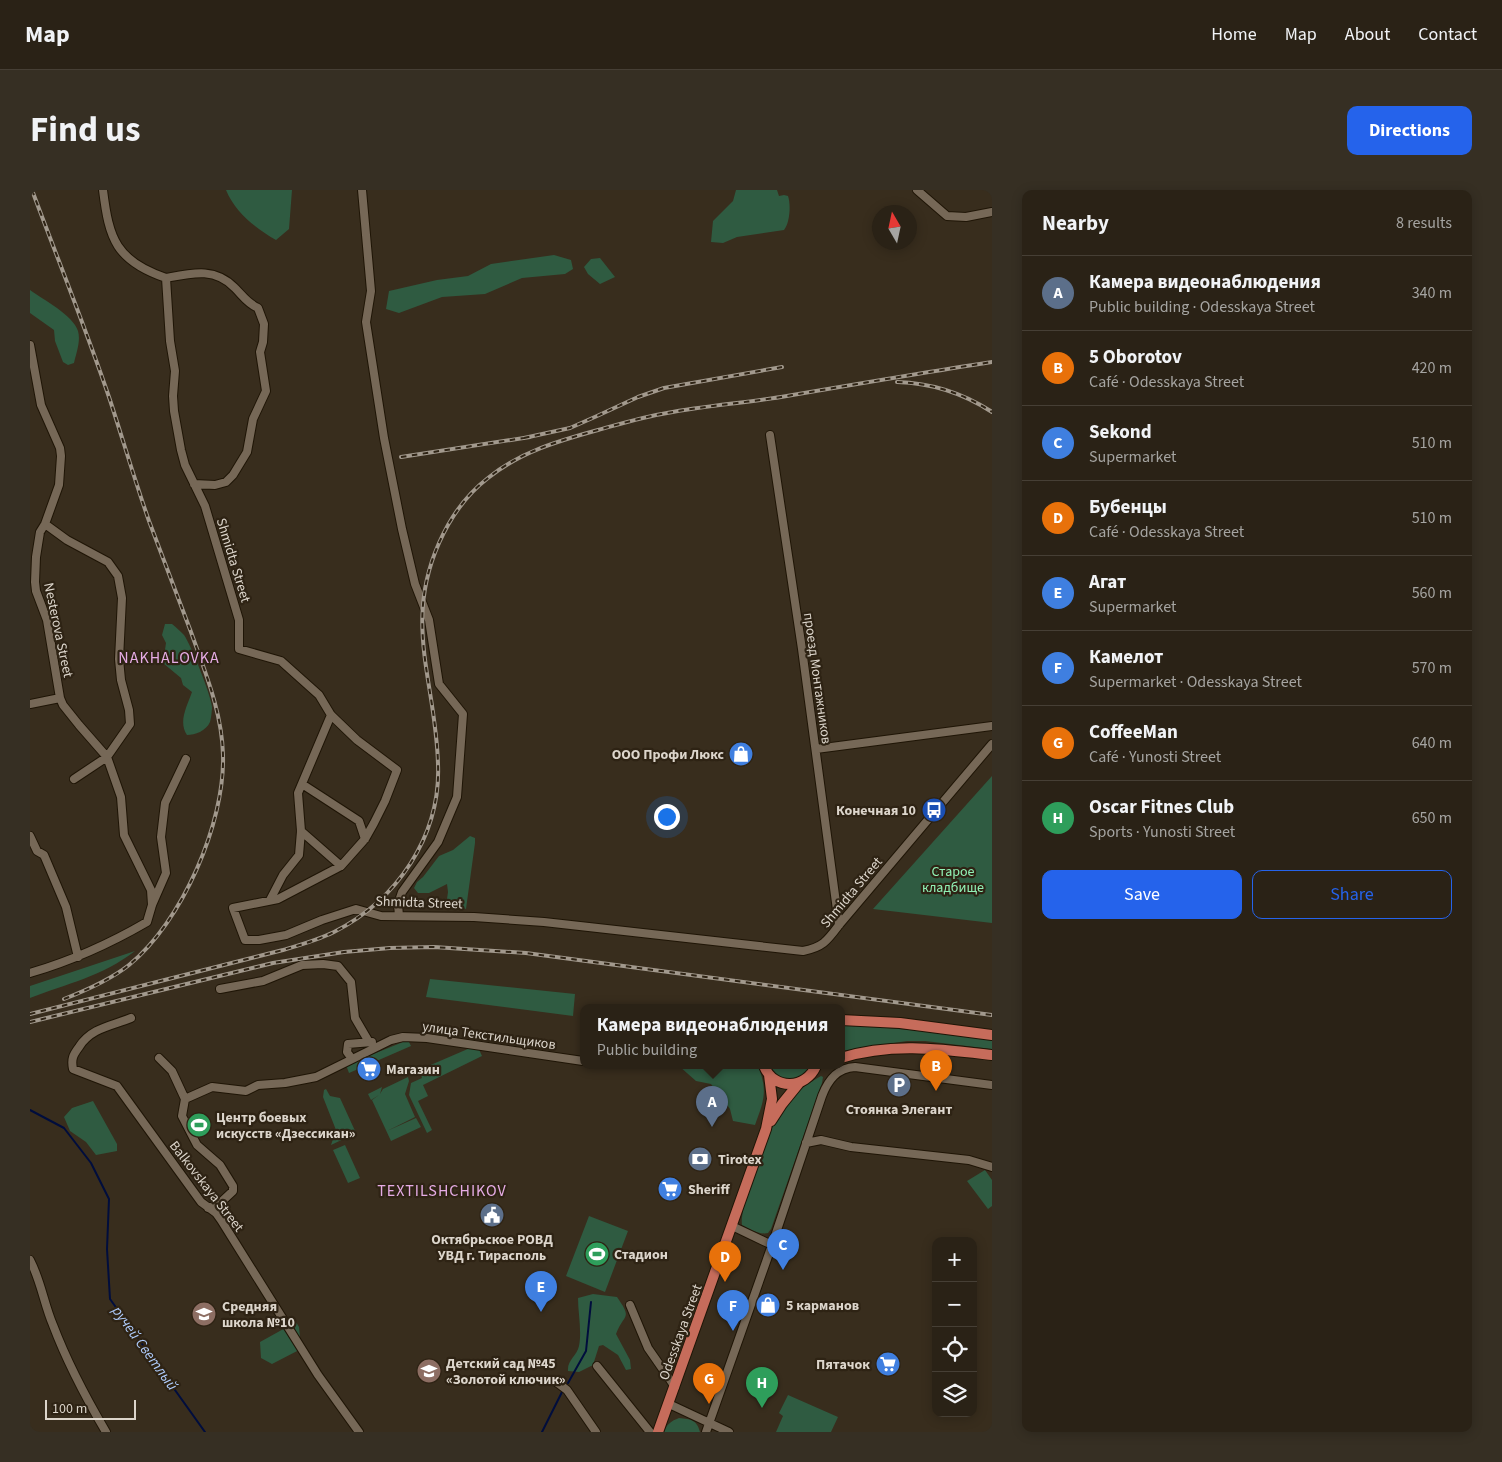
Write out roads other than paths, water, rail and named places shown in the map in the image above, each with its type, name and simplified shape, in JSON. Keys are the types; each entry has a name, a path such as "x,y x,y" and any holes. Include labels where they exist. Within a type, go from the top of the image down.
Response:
{"main road":[{"path":"845,1020 900,1023 992,1035"},
{"path":"845,1057 880,1050 913,1047 941,1048 992,1055"},
{"path":"767,1070 774,1079 786,1084 799,1083 807,1079 815,1069"},
{"path":"766,1129 772,1099 767,1070"},
{"path":"766,1129 782,1104 799,1083"},
{"name":"Odesskaya Street","path":"658,1432 766,1129"}],"street":[{"path":"103,190 109,230 123,253 132,262 166,278 187,274 211,273 226,279 248,304 258,308 264,324 263,342 260,352 266,391 254,419 247,452 233,475 226,482 215,485 194,484"},
{"path":"362,190 371,291 366,322 384,438 415,584 429,620 439,684 463,714 457,797 438,842 402,892 398,904 399,916"},
{"path":"917,190 947,216 966,217 992,212"},
{"name":"Shmidta Street","path":"166,278 170,341 175,371 174,411 181,450 185,465 205,506 239,620 239,649 281,661 319,695 331,715 356,740 397,770 385,801 365,839 341,866 278,899 233,908 245,940 268,939 286,935 313,923 352,910 361,910 381,916 474,917 544,922 803,951 815,948 824,944 992,744"},
{"name":"Nesterova Street","path":"30,345 41,405 60,448 61,456 59,485 40,532 36,556 36,591 47,620 60,698 63,705 79,725 108,757 121,797 124,835 151,890 152,905"},
{"name":"проезд Монтажников","path":"770,435 816,749 824,825 839,925"},
{"path":"44,524 67,540 100,556 114,569 118,576 122,598 119,659 121,680 129,710 130,724 108,757 74,780"},
{"path":"30,704 60,698"},
{"path":"270,900 283,874 299,855 301,831 298,793 331,715"},
{"path":"816,749 992,726"},
{"path":"30,973 78,957 147,922 166,872 161,837 165,803 186,759"},
{"path":"302,784 359,820 365,839"},
{"path":"301,831 341,866"},
{"path":"30,836 37,850 44,855 66,907 78,957"},
{"path":"220,989 263,981 302,965 322,964 338,966 352,982 355,1018 370,1042"},
{"name":"Balkovskaya Street","path":"131,1018 88,1035 73,1056 71,1061 73,1069 79,1073 117,1086 201,1202 216,1213 221,1220 288,1329 359,1432"},
{"name":"улица Текстильщиков","path":"185,1099 212,1087 246,1091 258,1086 316,1077 391,1040 403,1037 427,1038 580,1061"},
{"path":"352,1059 347,1052 348,1044 391,1040"},
{"path":"159,1058 172,1071 185,1099 182,1116 197,1145 220,1165 233,1186 233,1191 218,1205 208,1208"},
{"path":"845,1067 868,1068 992,1085"},
{"path":"706,1432 826,1086 839,1069"},
{"path":"806,1143 821,1140 851,1147 970,1160 992,1167"},
{"path":"732,1226 772,1245"},
{"path":"30,1260 59,1341 84,1393 106,1432"},
{"path":"630,1305 648,1348 675,1387"},
{"path":"597,1366 650,1432"},
{"path":"555,1381 567,1390 596,1432"},
{"path":"669,1404 729,1432"}],"waterway":[{"name":"ручей Светлый","path":"30,1110 64,1128 91,1163 109,1199 107,1249 110,1299 205,1432"},
{"path":"568,1383 586,1351 591,1302"},
{"path":"542,1432 563,1390"}],"railway":[{"path":"32,190 101,373 149,521 207,677 220,723 223,755 222,782 217,810 197,869 183,898 166,924 129,965 98,984 64,999"},
{"path":"30,1014 283,950 315,940 357,919 395,884 411,863 423,840 432,816 437,791 436,735 422,627 423,600 429,572 443,534 459,508 480,485 500,469 526,454 554,443 649,416 781,397 992,362"},
{"path":"524,438 570,428 638,397 664,388 782,367"},
{"path":"897,382 922,384 946,390 970,399 992,412"},
{"path":"401,457 530,437"},
{"path":"30,1022 273,963 344,952 434,947 526,953 992,1015"}],"place":[{"name":"ООО Профи Люкс","path":"741,754"},
{"name":"Конечная 10","path":"934,810"},
{"name":"Магазин","path":"369,1069"},
{"name":"Стоянка Элегант","path":"899,1085"},
{"name":"5 Oborotov","path":"936,1091"},
{"name":"Центр боевых искусств «Дзессикан»","path":"199,1125"},
{"name":"Камера видеонаблюдения","path":"712,1127"},
{"name":"Tirotex","path":"700,1159"},
{"name":"Sheriff","path":"670,1189"},
{"name":"Октябрьское РОВД УВД г. Тирасполь","path":"492,1215"},
{"name":"Стадион","path":"597,1254"},
{"name":"Sekond","path":"783,1270"},
{"name":"Бубенцы","path":"725,1282"},
{"name":"5 карманов","path":"768,1305"},
{"name":"Агат","path":"541,1312"},
{"name":"Средняя школа №10","path":"204,1314"},
{"name":"Камелот","path":"733,1331"},
{"name":"Пятачок","path":"888,1364"},
{"name":"Детский сад №45 «Золотой ключик»","path":"429,1371"},
{"name":"CoffeeMan","path":"709,1404"},
{"name":"Oscar Fitnes Club","path":"762,1408"}],"district":[{"name":"NAKHALOVKA","path":"169,657"},
{"name":"TEXTILSHCHIKOV","path":"442,1190"}],"park label":[{"name":"Старое кладбище","path":"953,880"}]}
